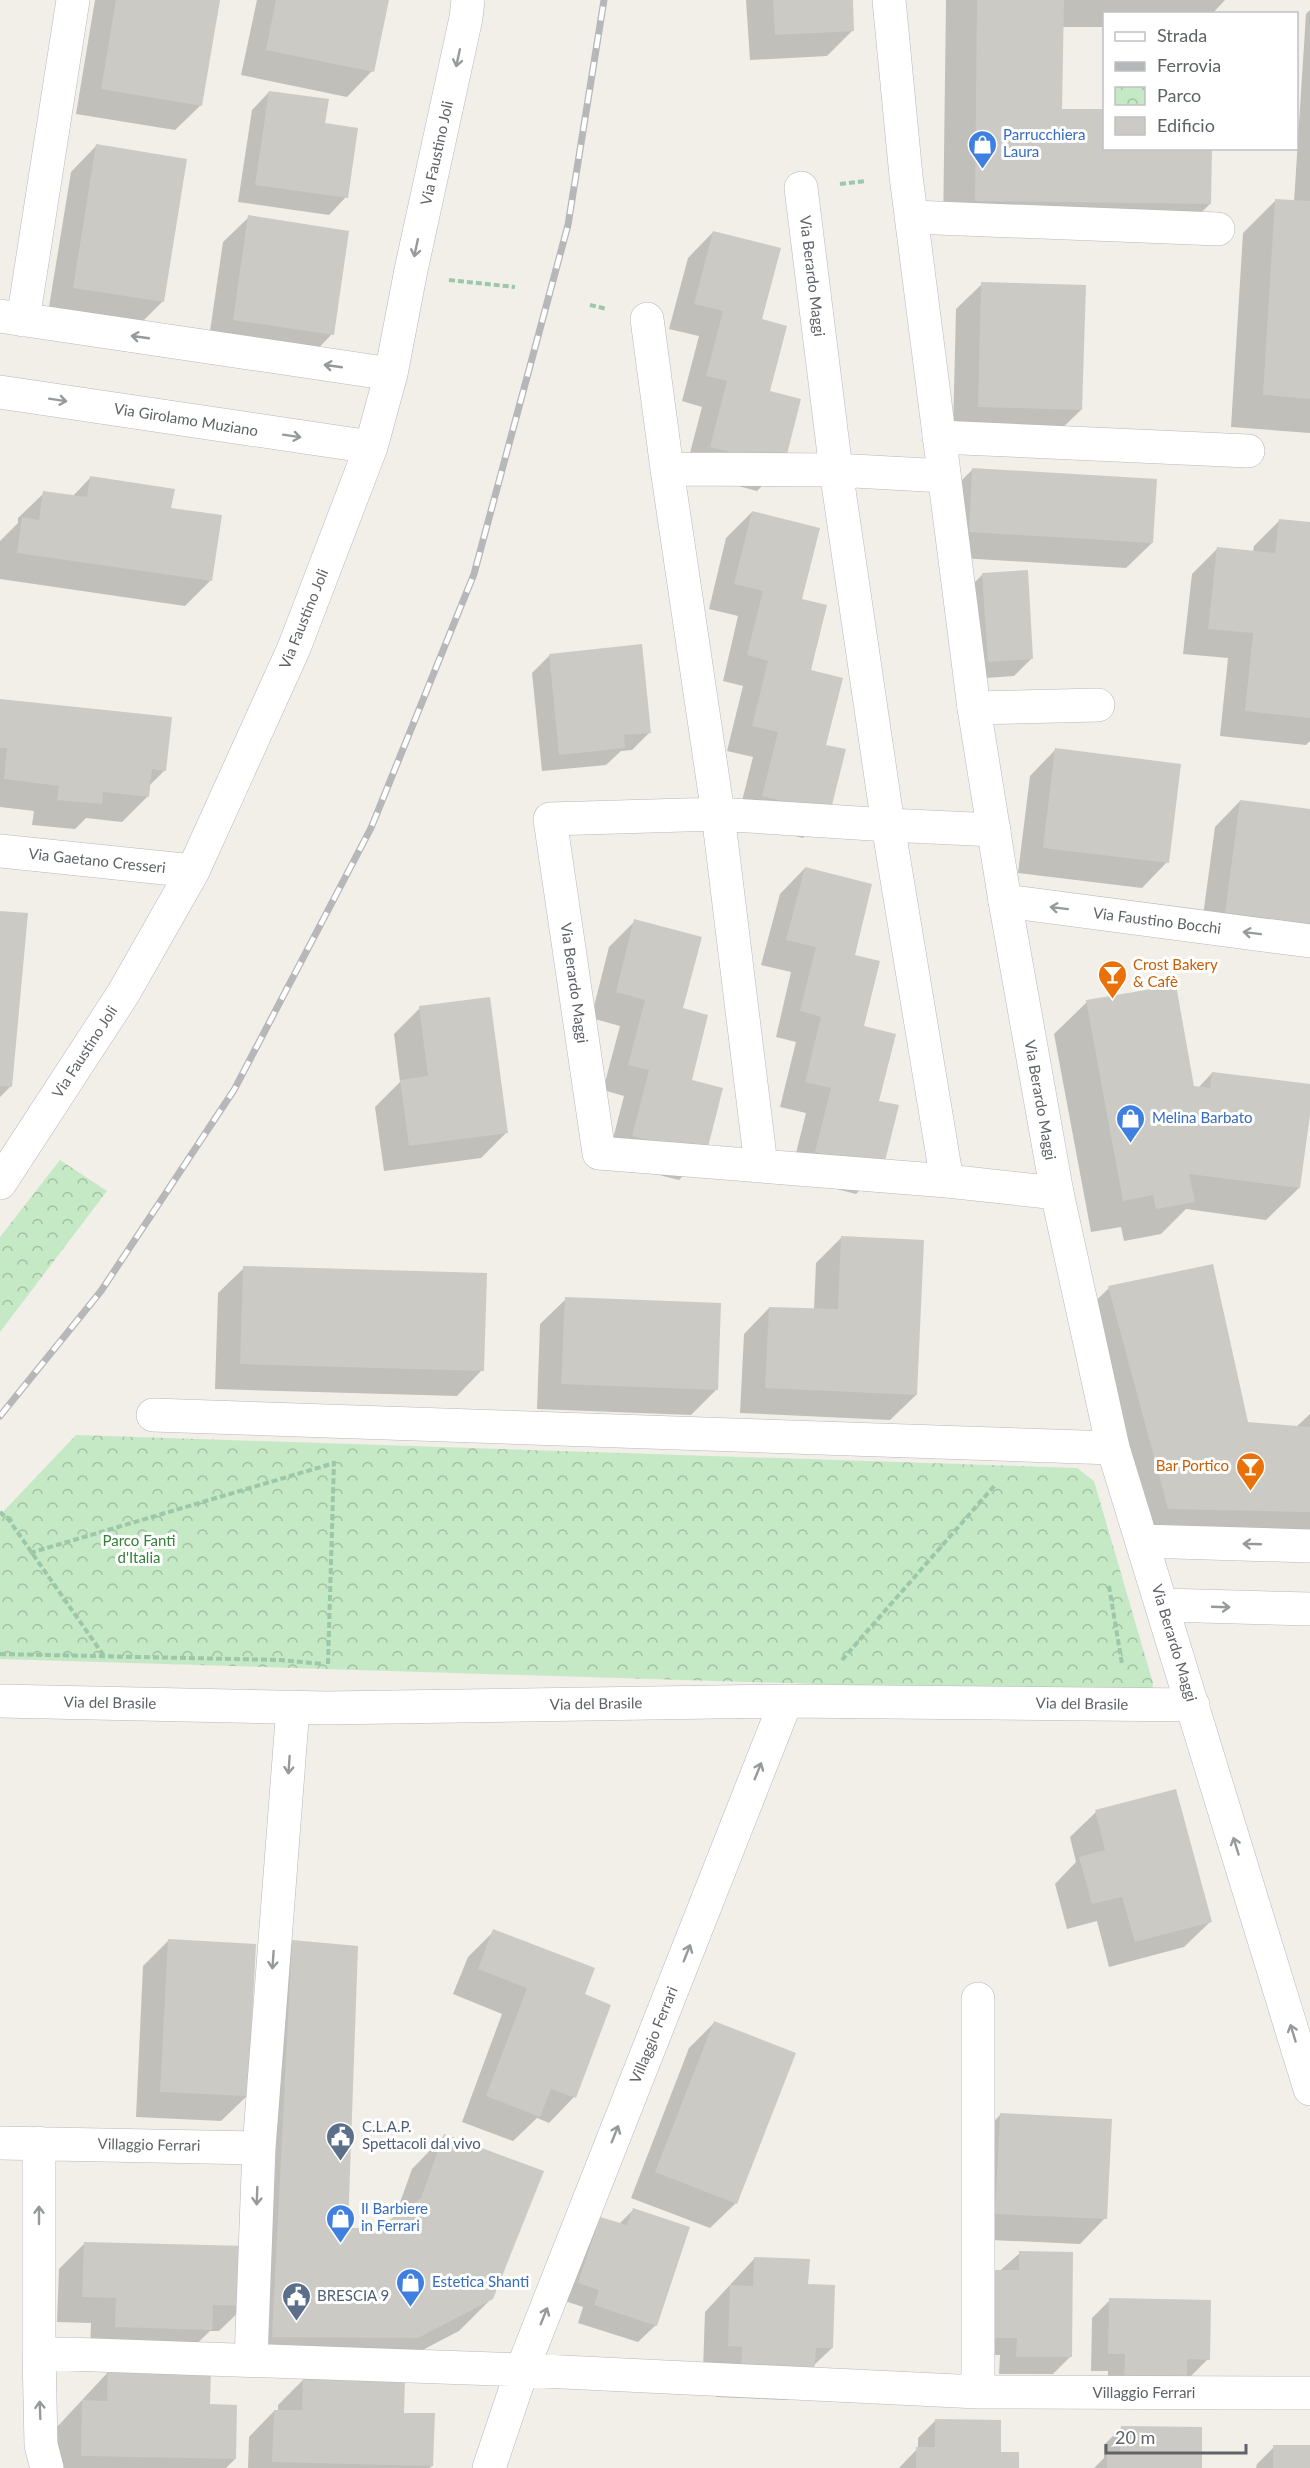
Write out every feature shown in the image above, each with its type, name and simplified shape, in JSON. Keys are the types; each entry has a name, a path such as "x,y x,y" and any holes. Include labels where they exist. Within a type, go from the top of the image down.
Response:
{"street":[{"path":"73,0 12,318 391,374"},
{"name":"Via Faustino Joli","path":"0,1183 123,994 193,871 294,648 371,447 391,374 411,270 464,30 468,0"},
{"name":"Via Berardo Maggi","path":"888,0 906,176 974,708 1005,901 1057,1193 1113,1448 1310,2089"},
{"name":"Via Berardo Maggi","path":"801,188 836,470 888,825 947,1181"},
{"path":"912,217 1218,229"},
{"path":"647,319 718,814 762,1165"},
{"name":"Via Girolamo Muziano","path":"0,392 371,447"},
{"path":"939,437 1248,451"},
{"path":"667,469 836,470 944,476"},
{"path":"974,708 1098,705"},
{"name":"Via Berardo Maggi","path":"994,830 718,814 550,819 599,1153 947,1181 1057,1193"},
{"name":"Via Gaetano Cresseri","path":"0,851 193,871"},
{"name":"Via Faustino Bocchi","path":"1005,901 1310,940"},
{"path":"153,1415 1113,1448"},
{"path":"1142,1541 1310,1546"},
{"path":"1162,1605 1310,1609"},
{"name":"Via del Brasile","path":"0,1701 293,1707 786,1701 1193,1705"},
{"name":"Villaggio Ferrari","path":"489,2468 522,2370 786,1701"},
{"path":"251,2360 259,2148 293,1707"},
{"path":"978,1999 978,2392"},
{"name":"Villaggio Ferrari","path":"0,2143 259,2148"},
{"path":"39,2143 41,2445 47,2468"},
{"name":"Villaggio Ferrari","path":"39,2353 522,2370 978,2392 1310,2393"}],"path":[{"path":"801,188 906,176"},
{"path":"411,270 457,281 515,287"},
{"path":"328,1664 334,1452 372,1423"},
{"path":"30,1553 334,1464"},
{"path":"841,1661 995,1485 995,1475"},
{"path":"0,1512 9,1520 30,1553 105,1656"},
{"path":"1108,1575 1123,1668"},
{"path":"0,1654 280,1660 340,1664"}],"green space":[{"path":"60,1160 107,1191 0,1332 0,1237"},
{"name":"Parco Fanti d'Italia","path":"76,1435 1077,1468 1094,1481 1153,1683 1152,1691 1142,1694 0,1659 0,1515"}],"building":[{"path":"116,0 220,0 202,106 101,89"},
{"path":"276,0 389,0 374,72 266,50"},
{"path":"773,0 853,0 854,31 775,35"},
{"path":"977,0 1064,0 1062,109 1103,109 1103,150 1212,150 1211,204 975,201"},
{"path":"269,91 329,99 325,123 358,128 348,198 255,185"},
{"path":"96,144 187,159 164,302 73,288"},
{"path":"1275,199 1310,201 1310,399 1263,395"},
{"path":"248,215 349,231 334,335 233,320"},
{"path":"713,231 781,248 762,319 787,326 770,391 801,399 784,466 710,447 727,381 706,376 723,311 694,304"},
{"path":"981,282 1086,285 1082,410 978,407"},
{"path":"972,468 1157,479 1153,543 969,532"},
{"path":"90,476 175,489 171,508 222,515 212,581 17,553 22,517 39,520 43,491 87,497"},
{"path":"752,511 820,528 802,599 827,605 811,670 843,678 826,745 846,749 830,813 762,796 778,732 752,726 768,661 747,655 763,591 734,584"},
{"path":"1279,519 1310,522 1310,718 1245,711 1253,633 1208,629 1217,547 1275,553"},
{"path":"1028,570 1033,659 988,662 982,573"},
{"path":"642,644 651,733 624,735 625,748 559,755 549,654"},
{"path":"0,699 172,717 166,771 152,769 149,797 103,792 102,804 57,800 59,786 4,779 7,748 0,748"},
{"path":"1055,748 1181,764 1169,863 1043,848"},
{"path":"1240,800 1310,809 1310,924 1225,913"},
{"path":"805,867 872,884 855,955 880,961 864,1026 896,1034 879,1101 899,1105 883,1169 815,1152 831,1088 805,1082 821,1017 800,1011 816,947 786,940"},
{"path":"0,911 28,913 12,1087 0,1086"},
{"path":"634,919 702,937 683,1008 708,1015 692,1080 723,1088 706,1155 632,1136 649,1070 628,1065 645,1000 616,992"},
{"path":"1176,985 1194,1086 1210,1088 1212,1072 1310,1084 1310,1115 1300,1188 1189,1174 1195,1202 1156,1209 1153,1195 1123,1201 1086,1000"},
{"path":"490,997 508,1133 409,1146 400,1080 428,1076 419,1006"},
{"path":"841,1236 924,1240 917,1395 765,1388 769,1307 838,1309"},
{"path":"1213,1264 1248,1422 1310,1427 1310,1512 1168,1509 1108,1286"},
{"path":"243,1266 487,1273 484,1371 240,1364"},
{"path":"565,1297 721,1303 718,1390 561,1384"},
{"path":"1176,1789 1212,1922 1135,1942 1122,1897 1092,1904 1079,1857 1105,1850 1095,1810"},
{"path":"493,1929 595,1968 585,1994 611,2005 576,2098 551,2089 540,2117 486,2096 527,1988 478,1969"},
{"path":"168,1939 256,1944 248,2096 160,2092"},
{"path":"292,1940 358,1946 348,2228 378,2228 421,2198 444,2134 544,2171 493,2299 418,2338 272,2337"},
{"path":"714,2021 796,2053 737,2204 655,2172"},
{"path":"1000,2113 1112,2119 1107,2219 995,2214"},
{"path":"633,2208 690,2227 657,2326 594,2305 599,2290 578,2283 600,2217 627,2225"},
{"path":"84,2242 248,2246 246,2306 213,2305 212,2330 115,2327 116,2298 82,2297"},
{"path":"1019,2251 1073,2252 1072,2357 1016,2357 1017,2338 994,2338 995,2270 1019,2270"},
{"path":"754,2257 810,2259 808,2284 835,2285 833,2348 816,2348 814,2375 741,2372 742,2347 728,2346 730,2285 753,2286"},
{"path":"1109,2298 1211,2300 1210,2360 1187,2359 1187,2382 1124,2381 1125,2354 1108,2354"},
{"path":"108,2370 211,2372 210,2404 237,2405 236,2459 81,2456 82,2400 107,2401"},
{"path":"303,2378 405,2380 404,2413 435,2413 433,2466 272,2462 274,2410 302,2410"},
{"path":"935,2419 1001,2420 1001,2452 1019,2452 1019,2468 916,2468 916,2447 935,2447"},
{"path":"1121,2426 1202,2427 1202,2468 1107,2468 1107,2453 1120,2453"},
{"path":"1273,2445 1310,2445 1310,2468 1273,2468"}],"railway":[{"path":"0,1416 101,1291 234,1090 371,828 474,574 568,225 604,0"}],"place":[{"name":"Parrucchiera Laura","path":"982,170"},
{"name":"Crost Bakery & Cafè","path":"1112,1000"},
{"name":"Melina Barbato","path":"1131,1144"},
{"name":"Bar Portico","path":"1250,1492"},
{"name":"C.L.A.P. Spettacoli dal vivo","path":"341,2162"},
{"name":"Il Barbiere in Ferrari","path":"340,2244"},
{"name":"Estetica Shanti","path":"411,2308"},
{"name":"BRESCIA 9","path":"296,2322"}]}
